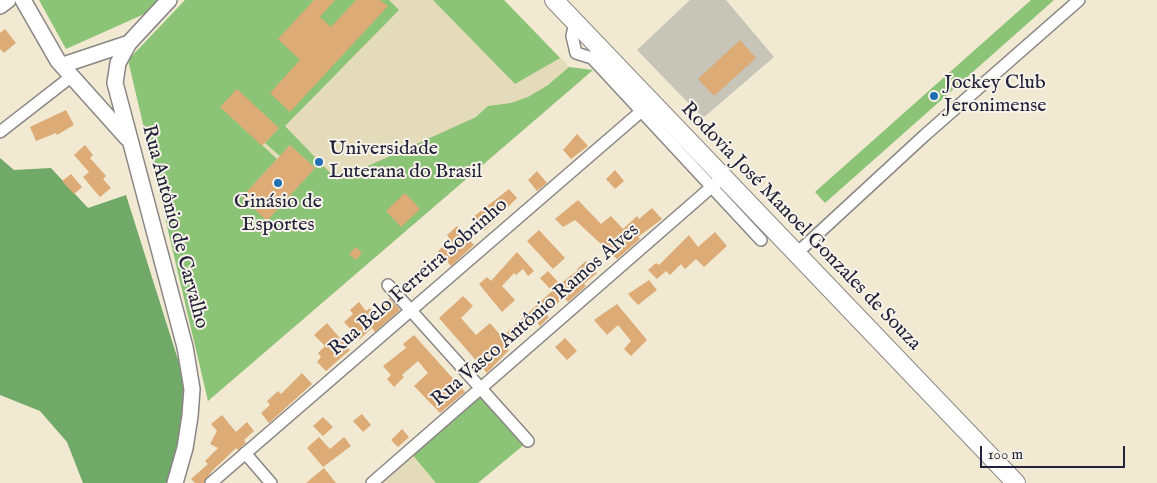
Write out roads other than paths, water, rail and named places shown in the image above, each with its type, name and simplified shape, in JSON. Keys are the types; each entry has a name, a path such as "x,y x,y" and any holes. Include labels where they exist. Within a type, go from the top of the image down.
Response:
{"main road":[{"path":"0,6 8,0"},
{"path":"23,0 53,54 130,141"},
{"name":"Rua Antônio de Carvalho","path":"169,0 129,43 118,63 115,83 185,347 192,389 185,448 175,483"},
{"name":"Rodovia José Manoel Gonzales de Souza","path":"554,0 575,22 600,57 717,182 797,253 1016,483"},
{"path":"68,70 129,43"}],"street":[{"path":"797,253 925,135 1079,0"},
{"path":"0,132 68,70"},
{"name":"Rua Belo Ferreira Sobrinho","path":"211,483 646,107"},
{"path":"717,182 761,240"},
{"name":"Rua Vasco Antônio Ramos Alves","path":"372,483 717,182"},
{"path":"388,285 528,441"},
{"path":"245,453 271,483"}],"place":[{"name":"Jockey Club Jeronimense","path":"934,96"},
{"name":"Universidade Luterana do Brasil","path":"319,162"},
{"name":"Ginásio de Esportes","path":"278,183"}]}
